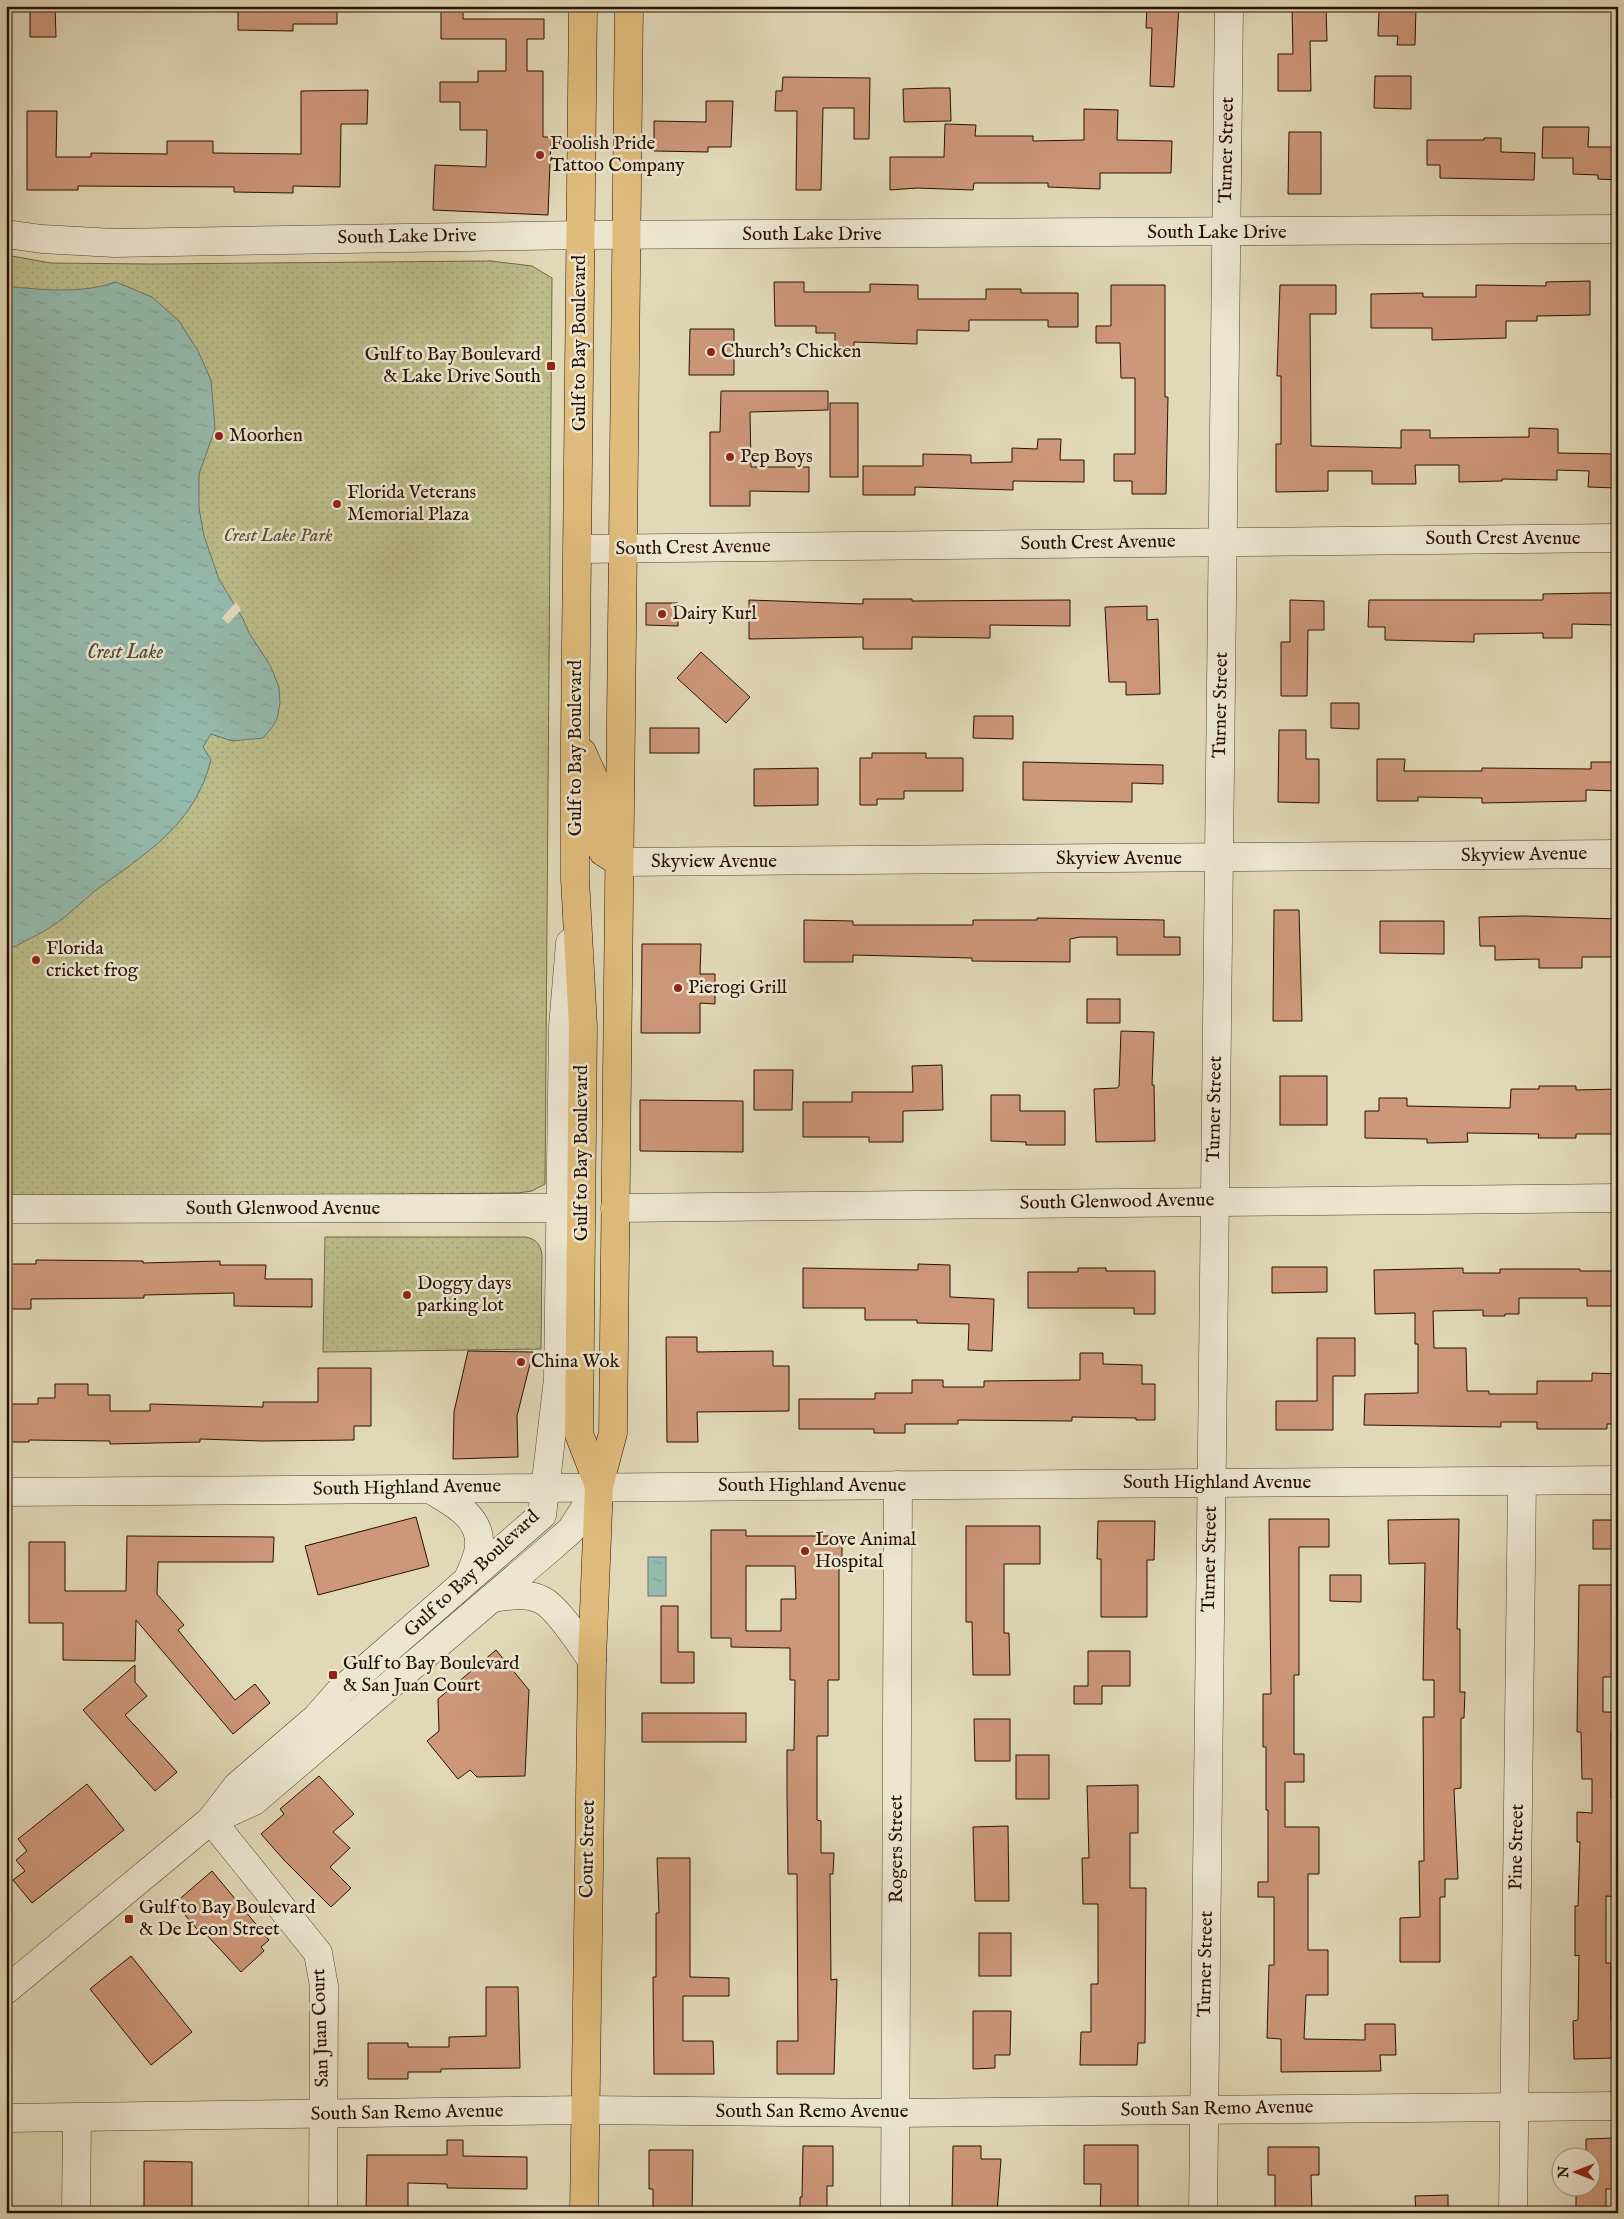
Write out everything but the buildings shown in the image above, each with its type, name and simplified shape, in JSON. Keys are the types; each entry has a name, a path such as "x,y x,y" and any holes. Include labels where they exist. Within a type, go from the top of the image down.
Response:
{"main road":[{"name":"Gulf to Bay Boulevard","path":"584,6 575,737 575,880 583,1026 580,1434 599,1486"},
{"name":"Gulf to Bay Boulevard","path":"599,1486 613,1433 629,6"},
{"path":"575,737 594,779 595,834 603,852 619,862"},
{"name":"Court Street","path":"584,2213 592,1660 599,1486"}],"street":[{"name":"Turner Street","path":"1203,2213 1229,6"},
{"name":"South Lake Drive","path":"6,234 42,240 114,243 580,235 1618,230"},
{"name":"South Crest Avenue","path":"578,549 1618,538"},
{"name":"Skyview Avenue","path":"619,862 1618,854"},
{"name":"Gulf to Bay Boulevard","path":"211,1820 237,1786 316,1718 338,1692 542,1515 558,1379 563,1027 575,880"},
{"name":"South Glenwood Avenue","path":"615,1208 1214,1200 1618,1198"},
{"name":"South Glenwood Avenue","path":"6,1209 560,1208"},
{"name":"South Highland Avenue","path":"6,1492 599,1486 1211,1484 1618,1480"},
{"name":"Pine Street","path":"1513,2213 1522,1481"},
{"name":"Rogers Street","path":"895,2213 898,1485"},
{"name":"Gulf to Bay Boulevard","path":"10,1978 211,1820 254,1801 571,1530 599,1486"},
{"path":"430,1489 465,1510 476,1528 479,1545 468,1579"},
{"path":"492,1598 515,1595 543,1600 566,1624 592,1660"},
{"name":"San Juan Court","path":"211,1820 318,1953 324,1986 322,2213"},
{"name":"South San Remo Avenue","path":"6,2118 585,2110 896,2113 1618,2106"},
{"path":"76,2213 77,2118"}],"green space":[{"name":"Crest Lake Park","path":"6,255 51,263 491,261 532,266 552,278 545,1184 532,1191 518,1193 6,1198"},
{"path":"325,1237 526,1237 535,1241 539,1245 542,1255 541,1349 323,1352"}],"water":[{"name":"Crest Lake","path":"116,282 152,297 179,321 198,351 211,380 215,429 199,474 199,508 204,536 219,579 243,619 249,633 270,665 279,687 280,703 277,719 263,738 232,741 211,734 203,747 211,760 203,783 193,803 166,836 95,891 67,916 6,951 6,286 47,290 75,290"},
{"path":"648,1557 666,1557 666,1596 648,1596"}],"pier":[{"path":"236,602 241,610 228,624 222,618"}],"place":[{"name":"Foolish Pride Tattoo Company","path":"540,155"},
{"name":"Church's Chicken","path":"711,352"},
{"name":"Gulf to Bay Boulevard & Lake Drive South","path":"551,366"},
{"name":"Moorhen","path":"219,436"},
{"name":"Pep Boys","path":"730,457"},
{"name":"Florida Veterans Memorial Plaza","path":"337,504"},
{"name":"Dairy Kurl","path":"662,614"},
{"name":"Florida cricket frog","path":"36,960"},
{"name":"Pierogi Grill","path":"678,988"},
{"name":"Doggy days parking lot","path":"407,1295"},
{"name":"China Wok","path":"521,1362"},
{"name":"Love Animal Hospital","path":"805,1551"},
{"name":"Gulf to Bay Boulevard & San Juan Court","path":"333,1675"},
{"name":"Gulf to Bay Boulevard & De Leon Street","path":"129,1919"}]}
